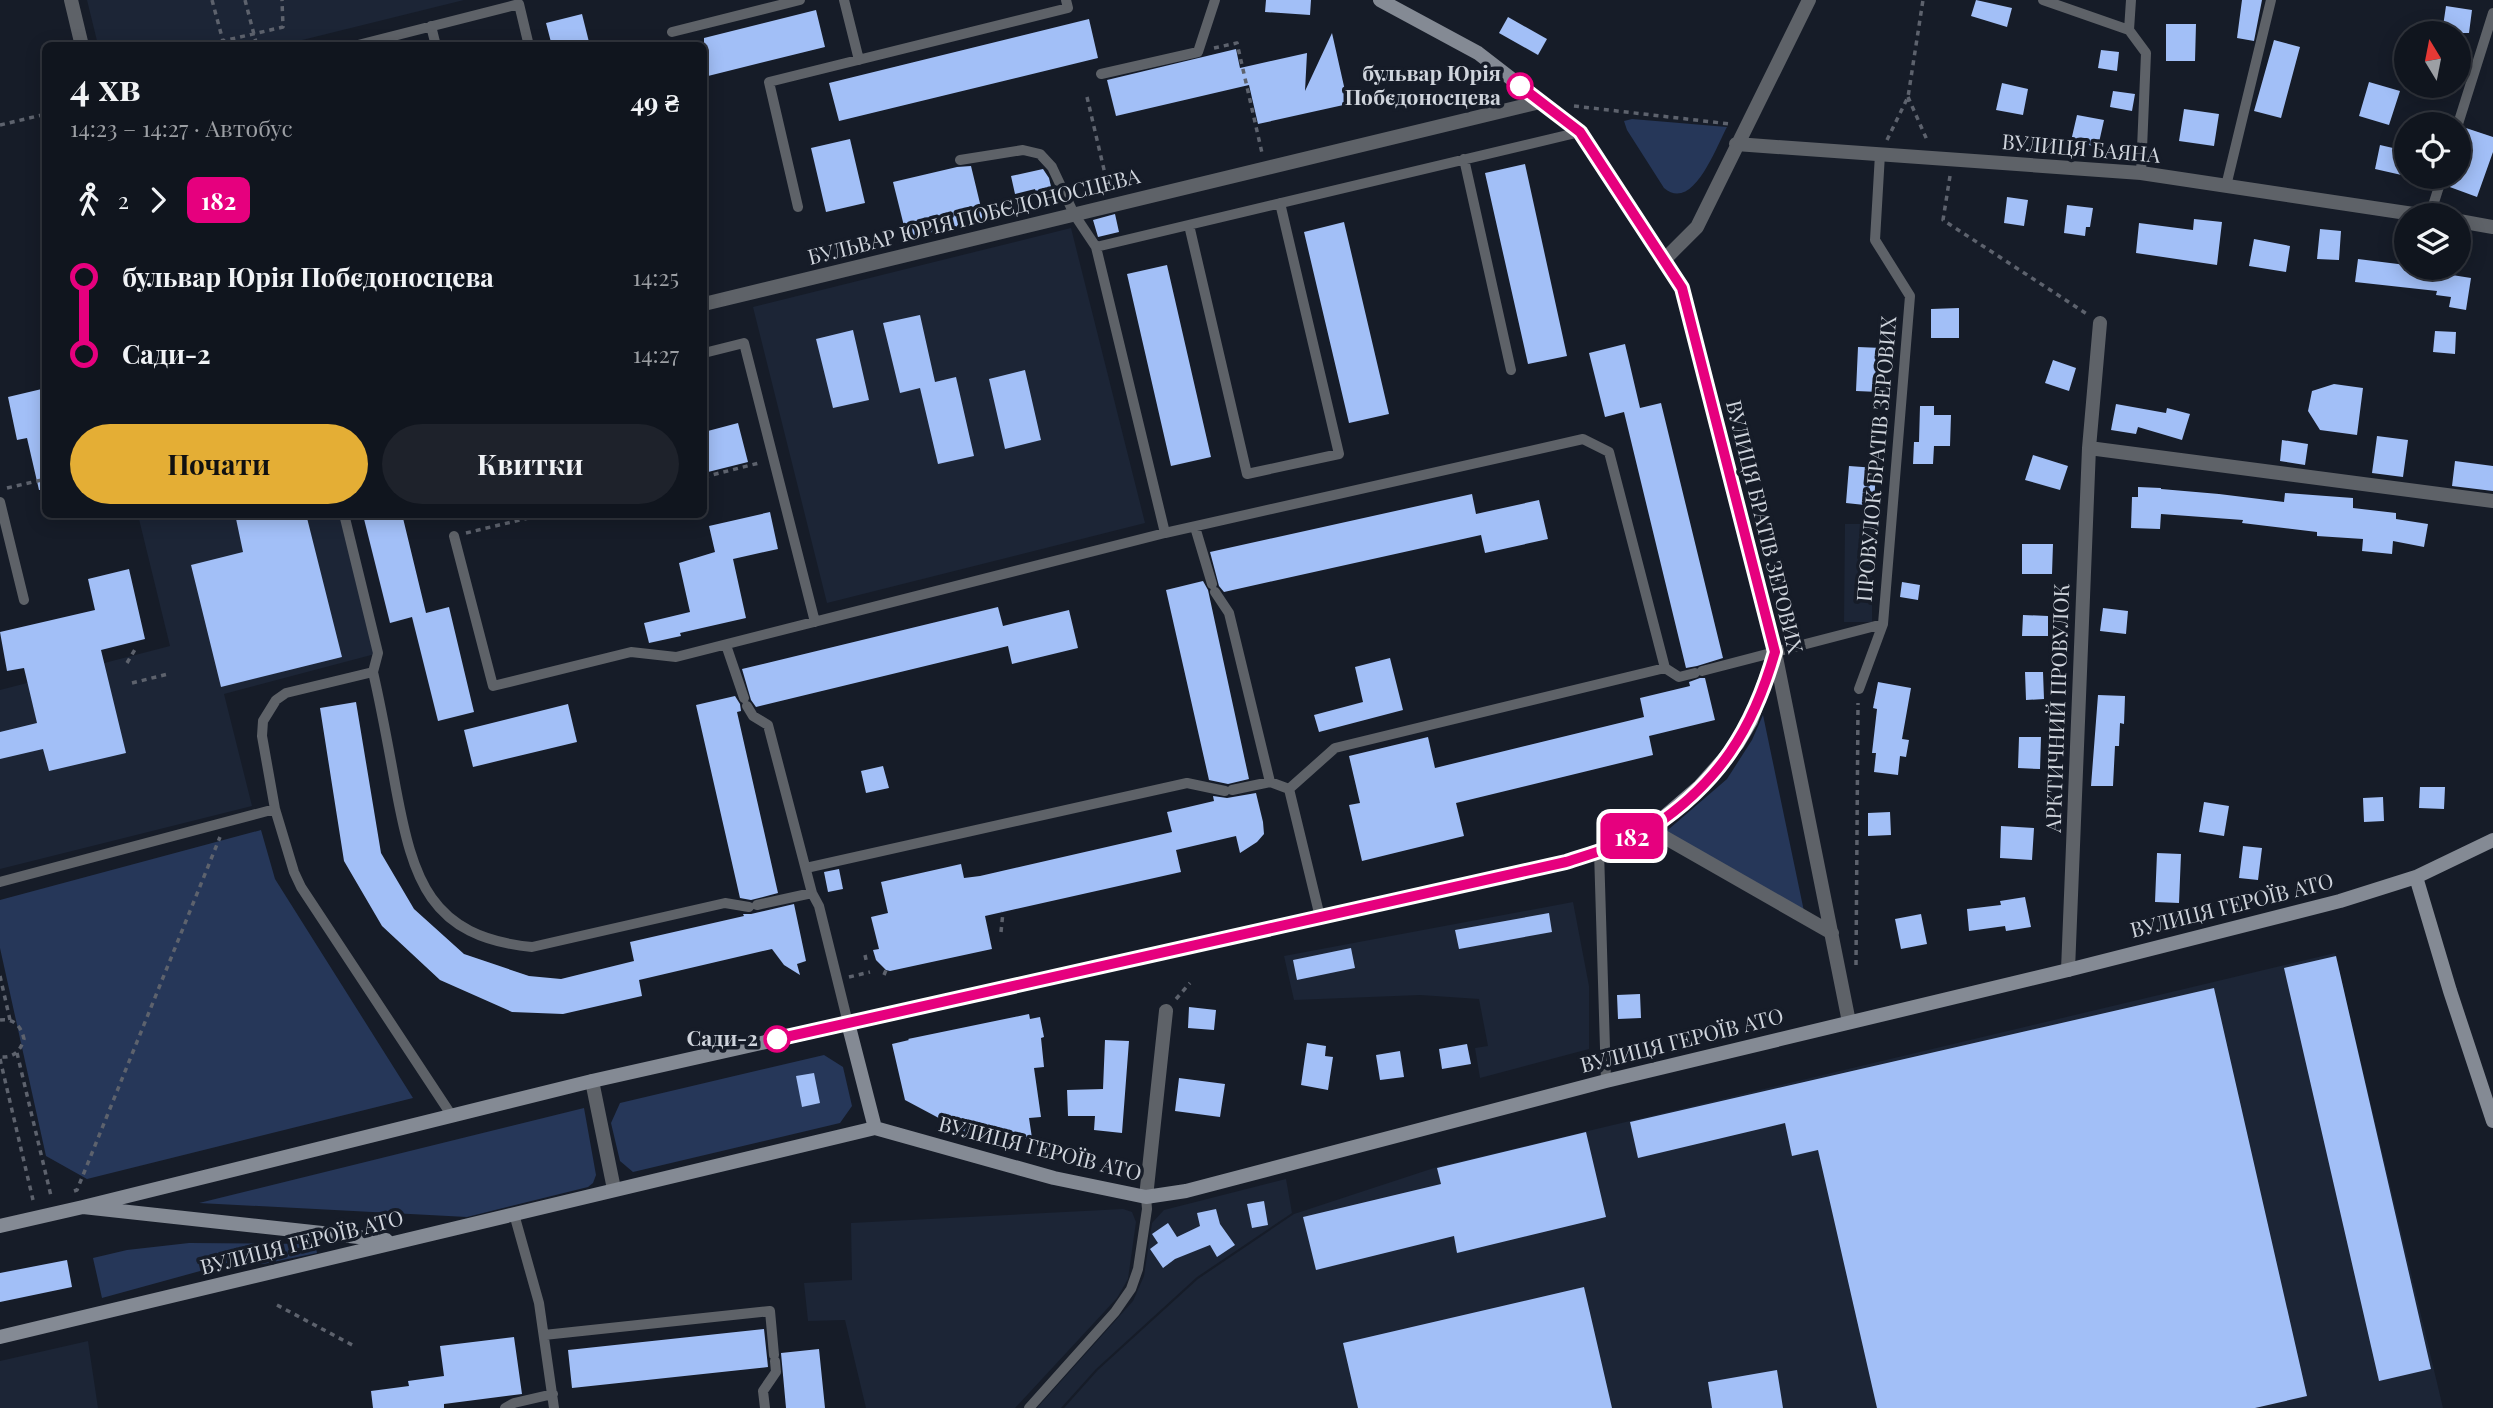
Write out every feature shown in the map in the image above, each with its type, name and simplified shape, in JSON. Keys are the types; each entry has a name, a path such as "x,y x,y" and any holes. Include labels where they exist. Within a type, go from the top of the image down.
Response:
{"main road":[{"name":"ВУЛИЦЯ БРАТІВ ЗЕРОВИХ","path":"1380,0 1478,53 1580,132 1682,288 1775,652"},
{"path":"0,1226 592,1081 1566,862 1650,829 1700,786 1738,743 1760,700 1775,652"},
{"name":"ВУЛИЦЯ ГЕРОЇВ АТО","path":"0,1337 875,1128 1054,1178 1146,1197 1186,1191 1606,1081 2068,970 2340,901 2416,877 2493,840"},
{"path":"2416,877 2493,1121"},
{"path":"848,1024 875,1128"},
{"path":"83,1206 398,1242"}],"street":[{"path":"71,0 81,42"},
{"path":"1664,260 1697,227 1809,0"},
{"name":"БУЛЬВАР ЮРІЯ ПОБЄДОНОСЦЕВА","path":"707,303 1540,102"},
{"name":"ВУЛИЦЯ БАЯНА","path":"1736,144 2141,173 2394,211"},
{"path":"2471,223 2493,226"},
{"name":"АРКТИЧНИЙ ПРОВУЛОК","path":"2068,970 2089,448 2100,323"},
{"path":"2089,448 2493,501"},
{"name":"ВУЛИЦЯ БРАТІВ ЗЕРОВИХ","path":"1775,652 1849,1023"},
{"path":"1650,829 1832,933"},
{"path":"1146,1197 1166,1011"},
{"path":"592,1081 614,1189"}],"lane":[{"path":"672,32 800,0"},
{"path":"844,0 859,60"},
{"path":"798,207 769,82 1068,8 1066,0"},
{"path":"1101,74 1198,52 1214,0"},
{"path":"2043,0 2129,30 2146,53 2141,173"},
{"path":"2129,30 2131,0"},
{"path":"2226,186 2271,0"},
{"path":"369,42 519,4 528,42"},
{"path":"2462,112 2493,13"},
{"path":"431,26 435,42"},
{"path":"1096,247 1580,132"},
{"path":"960,160 1023,150 1040,155 1052,167 1074,215 1096,247 1165,533"},
{"name":"ПРОВУЛОК БРАТІВ ЗЕРОВИХ","path":"1858,688 1883,624 1910,296 1875,240 1880,155"},
{"path":"1464,159 1511,370"},
{"path":"1189,225 1247,474 1339,454 1280,203"},
{"path":"707,353 744,343 815,622"},
{"path":"454,536 493,686 631,652 677,657 1165,533 1583,439 1609,452 1665,668 1679,677 1883,624"},
{"path":"0,502 24,600"},
{"path":"345,518 378,653 373,672 407,845 417,873 433,900 452,920 478,936 505,944 532,947 726,904 753,906 812,893"},
{"path":"1195,527 1214,588 1229,613 1270,782"},
{"path":"726,645 745,702 753,716 768,725 812,893 819,906 848,1024"},
{"path":"1289,789 1335,748 1665,668"},
{"path":"373,672 286,692 270,708 263,721 262,736 275,809 301,887 452,1116"},
{"path":"806,868 1187,783 1228,791 1270,782 1289,789"},
{"path":"1289,789 1320,918"},
{"path":"0,882 275,809"},
{"path":"1599,851 1606,1081"},
{"path":"1029,1408 1115,1312 1131,1289 1139,1265 1147,1209 1146,1197"},
{"path":"514,1214 539,1303 554,1408"},
{"path":"544,1335 770,1311 776,1372 763,1391 765,1408"},
{"path":"505,1408 514,1403 554,1394"}],"path":[{"path":"212,0 223,41 283,27 282,0"},
{"path":"245,0 256,42"},
{"path":"1880,155 1908,97 1923,0"},
{"path":"1198,52 1237,43 1266,168"},
{"path":"1087,97 1113,205"},
{"path":"1908,97 1927,142 1914,141"},
{"path":"1540,102 1745,126"},
{"path":"0,125 42,115"},
{"path":"1875,138 1888,139"},
{"path":"1953,160 1943,220 2100,323"},
{"path":"707,476 774,460"},
{"path":"0,490 42,480"},
{"path":"454,536 528,518"},
{"path":"127,663 137,646"},
{"path":"132,683 168,674"},
{"path":"1856,966 1858,688"},
{"path":"77,1190 226,822"},
{"path":"1001,932 1003,912"},
{"path":"865,955 867,964"},
{"path":"837,979 870,972"},
{"path":"0,976 10,1020"},
{"path":"1166,1011 1190,983"},
{"path":"0,1020 10,1020 18,1025 24,1040 17,1053 0,1058 33,1200"},
{"path":"17,1053 51,1196"},
{"path":"277,1305 356,1346"}],"shaded area":[{"path":"87,0 464,0 294,42 97,42"},
{"path":"1632,119 1727,127 1710,162 1694,185 1685,192 1675,193 1664,188 1627,130 1624,121"},
{"path":"1071,228 1145,523 827,603 753,307"},
{"path":"139,518 343,518 375,654 224,694 252,806 0,869 0,690 170,646"},
{"path":"1845,524 1872,524 1872,622 1844,622"},
{"path":"1763,715 1806,921 1662,835 1727,779 1752,740"},
{"path":"261,830 275,879 413,1098 87,1179 46,1156 0,948 0,900"},
{"path":"1573,902 1589,986 1589,1049 1480,1078 1475,1048 1488,1046 1479,999 1420,995 1294,1000 1284,956"},
{"path":"2335,953 2443,1408 1064,1408 1098,1370 1198,1279 1294,1214 1437,1167"},
{"path":"824,1055 843,1067 852,1106 840,1123 633,1172 620,1161 611,1123 620,1103"},
{"path":"584,1108 596,1175 593,1183 588,1187 467,1217 199,1203"},
{"path":"1286,1179 1292,1213 1197,1277 1096,1369 1061,1408 1037,1408 1133,1301 1144,1276 1152,1223 1164,1210"},
{"path":"1123,1209 1132,1212 1136,1222 1128,1279 1117,1298 1015,1408 866,1408 845,1320 808,1321 804,1283 852,1280 851,1223"},
{"path":"189,1243 315,1244 317,1253 263,1264 222,1265 102,1298 93,1258 127,1250"},
{"path":"88,1341 98,1408 0,1408 0,1361"}],"building":[{"path":"1266,0 1311,0 1310,15 1265,12"},
{"path":"1976,0 2012,8 2007,27 1971,16"},
{"path":"2242,0 2262,0 2254,41 2237,38"},
{"path":"2446,6 2472,10 2471,21 2444,21"},
{"path":"816,10 825,47 707,76 707,42 704,42 704,38"},
{"path":"582,14 589,42 551,42 546,23"},
{"path":"1508,17 1547,39 1538,55 1499,33"},
{"path":"1089,19 1098,58 839,121 829,83"},
{"path":"2166,24 2196,24 2195,61 2166,61"},
{"path":"1332,33 1348,104 1258,124 1249,85 1116,116 1107,80 1236,49 1240,68 1307,53 1305,91"},
{"path":"2274,40 2300,47 2281,118 2254,111"},
{"path":"2101,50 2119,52 2117,71 2098,68"},
{"path":"2369,82 2394,89 2394,98 2398,98 2389,125 2359,116"},
{"path":"2002,83 2028,89 2023,115 1996,110"},
{"path":"2113,91 2135,94 2132,111 2110,107"},
{"path":"2184,109 2219,114 2214,146 2179,141"},
{"path":"2077,115 2104,120 2098,147 2071,141"},
{"path":"2471,130 2493,137 2493,152 2477,197 2455,189 2471,189"},
{"path":"850,139 865,203 826,212 811,148"},
{"path":"2380,145 2394,148 2394,173 2375,169"},
{"path":"1525,164 1567,356 1528,364 1485,173"},
{"path":"971,166 984,220 907,238 893,182"},
{"path":"1043,169 1049,178 1053,195 1037,198 1035,189 1015,194 1011,176"},
{"path":"2007,197 2028,200 2024,226 2004,223"},
{"path":"2067,205 2093,208 2090,227 2086,227 2085,236 2064,233"},
{"path":"1115,214 1119,232 1098,237 1093,220"},
{"path":"2194,219 2222,222 2217,265 2136,253 2139,223 2193,230"},
{"path":"1344,222 1389,414 1349,423 1304,232"},
{"path":"2320,229 2341,231 2339,260 2317,259"},
{"path":"2254,239 2290,246 2286,272 2249,266"},
{"path":"2358,259 2394,264 2394,280 2471,280 2466,310 2449,307 2451,297 2436,295 2437,291 2355,282"},
{"path":"1167,265 1211,457 1171,466 1127,274"},
{"path":"1959,308 1959,338 1931,338 1931,309"},
{"path":"920,315 935,382 956,377 974,456 938,464 920,388 900,393 883,323"},
{"path":"853,330 869,400 833,408 816,339"},
{"path":"2435,331 2456,332 2455,354 2433,352"},
{"path":"1625,344 1640,408 1661,403 1723,658 1697,666 1686,668 1624,412 1605,417 1589,353"},
{"path":"1858,347 1882,348 1879,392 1856,391"},
{"path":"2053,360 2076,368 2069,391 2045,383"},
{"path":"1025,370 1041,440 1005,449 989,379"},
{"path":"2334,384 2363,388 2357,435 2320,430 2308,411 2312,391"},
{"path":"42,389 42,490 39,490 27,438 17,440 8,397"},
{"path":"2116,404 2166,413 2167,408 2190,414 2182,440 2138,427 2136,434 2111,430"},
{"path":"1920,406 1934,406 1934,415 1951,415 1950,446 1934,446 1933,464 1913,464 1914,442 1919,442"},
{"path":"738,423 748,462 707,472 707,431"},
{"path":"2377,436 2408,440 2403,477 2372,473"},
{"path":"2282,440 2308,444 2305,465 2280,461"},
{"path":"2033,455 2068,466 2060,490 2025,480"},
{"path":"2455,461 2493,466 2493,491 2452,486"},
{"path":"1849,466 1876,468 1874,506 1846,503"},
{"path":"2138,487 2284,502 2285,493 2353,498 2353,508 2396,513 2396,519 2428,524 2424,547 2393,541 2392,554 2362,551 2363,539 2317,536 2317,532 2242,523 2243,520 2161,514 2160,529 2131,528 2132,497 2138,497"},
{"path":"1472,494 1476,514 1539,500 1548,539 1485,553 1481,535 1224,592 1219,586 1210,552"},
{"path":"770,512 778,549 733,559 746,618 649,643 644,623 690,612 679,563 715,552 709,526"},
{"path":"236,518 307,518 342,657 221,687 191,565 243,552"},
{"path":"403,518 426,613 449,607 474,712 438,721 412,617 390,623 364,519"},
{"path":"2022,544 2053,544 2052,574 2022,574"},
{"path":"129,569 145,639 101,650 126,753 49,771 43,749 0,759 0,732 37,723 24,668 7,671 0,632 95,610 88,579"},
{"path":"1203,581 1208,590 1249,779 1228,784 1209,780 1166,590"},
{"path":"1902,582 1920,585 1918,600 1900,597"},
{"path":"998,607 1003,626 1069,610 1078,648 1012,664 1008,646 756,707 751,700 742,669"},
{"path":"2103,608 2128,611 2126,634 2100,631"},
{"path":"2023,615 2048,616 2048,636 2022,636"},
{"path":"1390,658 1403,710 1319,732 1314,715 1363,702 1355,667"},
{"path":"2025,672 2043,672 2044,699 2026,700"},
{"path":"1705,678 1715,720 1649,736 1653,755 1456,803 1464,836 1362,861 1349,805 1360,803 1349,756 1428,737 1435,768 1644,717 1640,698 1690,686 1689,682"},
{"path":"1878,682 1911,688 1902,739 1909,740 1906,757 1900,756 1898,775 1874,772 1876,753 1872,753 1877,709 1873,708"},
{"path":"2098,695 2125,696 2124,724 2120,723 2119,746 2115,746 2113,786 2091,786"},
{"path":"735,696 740,704 741,711 737,712 778,893 751,900 740,898 696,705"},
{"path":"356,702 381,853 414,909 464,954 529,976 561,979 634,961 630,942 794,904 806,961 797,964 800,975 784,965 772,949 639,980 642,996 563,1014 512,1012 440,980 382,926 344,861 320,708"},
{"path":"568,704 577,742 473,767 464,730"},
{"path":"2019,737 2041,737 2040,769 2018,768"},
{"path":"883,766 889,788 866,793 861,771"},
{"path":"2420,787 2445,787 2444,809 2419,808"},
{"path":"1256,793 1264,834 1240,853 1236,836 1176,850 1181,872 985,916 992,949 890,971 876,960 873,950 879,949 871,917 888,913 881,882 961,864 964,878 980,876 1172,832 1167,812 1214,801 1213,796 1227,798"},
{"path":"2383,797 2384,821 2364,822 2363,798"},
{"path":"2204,802 2229,806 2224,836 2199,832"},
{"path":"1890,812 1891,835 1868,836 1868,813"},
{"path":"2001,826 2034,828 2032,860 2000,858"},
{"path":"2243,846 2262,848 2258,880 2239,878"},
{"path":"2157,853 2181,854 2179,903 2155,902"},
{"path":"839,869 843,889 828,892 824,872"},
{"path":"2025,897 2031,927 2006,931 2005,926 1969,931 1967,909 2001,905 2000,901"},
{"path":"1549,913 1552,932 1459,949 1455,930"},
{"path":"1921,914 1927,944 1901,949 1895,919"},
{"path":"1351,948 1355,968 1297,980 1293,960"},
{"path":"2336,956 2431,1369 2379,1381 2284,968"},
{"path":"2214,988 2307,1396 2255,1408 1877,1408 1818,1150 1792,1156 1785,1123 1638,1158 1630,1122"},
{"path":"1640,994 1641,1018 1618,1019 1617,995"},
{"path":"1189,1007 1216,1010 1214,1030 1188,1028"},
{"path":"1029,1014 1030,1019 1040,1017 1044,1037 1041,1038 1044,1067 1034,1068 1041,1117 1029,1118 1032,1138 1000,1143 965,1132 905,1100 892,1044"},
{"path":"1105,1040 1129,1041 1122,1133 1094,1130 1095,1116 1068,1116 1067,1090 1103,1089"},
{"path":"1307,1043 1326,1046 1325,1056 1333,1057 1328,1090 1301,1085"},
{"path":"1467,1044 1471,1064 1442,1069 1439,1049"},
{"path":"1400,1051 1404,1077 1380,1080 1376,1055"},
{"path":"814,1073 820,1103 802,1107 796,1076"},
{"path":"1179,1078 1225,1084 1220,1117 1175,1111"},
{"path":"1586,1132 1606,1217 1457,1253 1454,1236 1316,1270 1303,1217 1441,1184 1437,1168"},
{"path":"1264,1201 1268,1225 1252,1228 1247,1204"},
{"path":"1216,1209 1220,1224 1235,1245 1217,1257 1210,1245 1175,1259 1163,1268 1150,1249 1158,1243 1152,1234 1168,1223 1177,1237 1200,1226 1197,1213"},
{"path":"67,1260 72,1287 0,1302 0,1273"},
{"path":"1584,1287 1612,1408 1358,1408 1343,1343"},
{"path":"764,1329 768,1367 572,1388 568,1350"},
{"path":"514,1337 522,1394 444,1404 444,1408 373,1408 371,1391 409,1386 408,1381 444,1376 440,1346"},
{"path":"819,1349 825,1408 786,1408 781,1353"},
{"path":"1777,1370 1783,1408 1712,1408 1708,1382"}],"bus line":[{"name":"182","path":"777,1039 1566,862 1650,829 1679,806 1722,764 1751,721 1775,652 1682,288 1580,132 1520,86"}],"place":[{"name":"бульвар Юрія Побєдоносцева","path":"1520,86"},
{"name":"Сади-2","path":"777,1039"}]}
